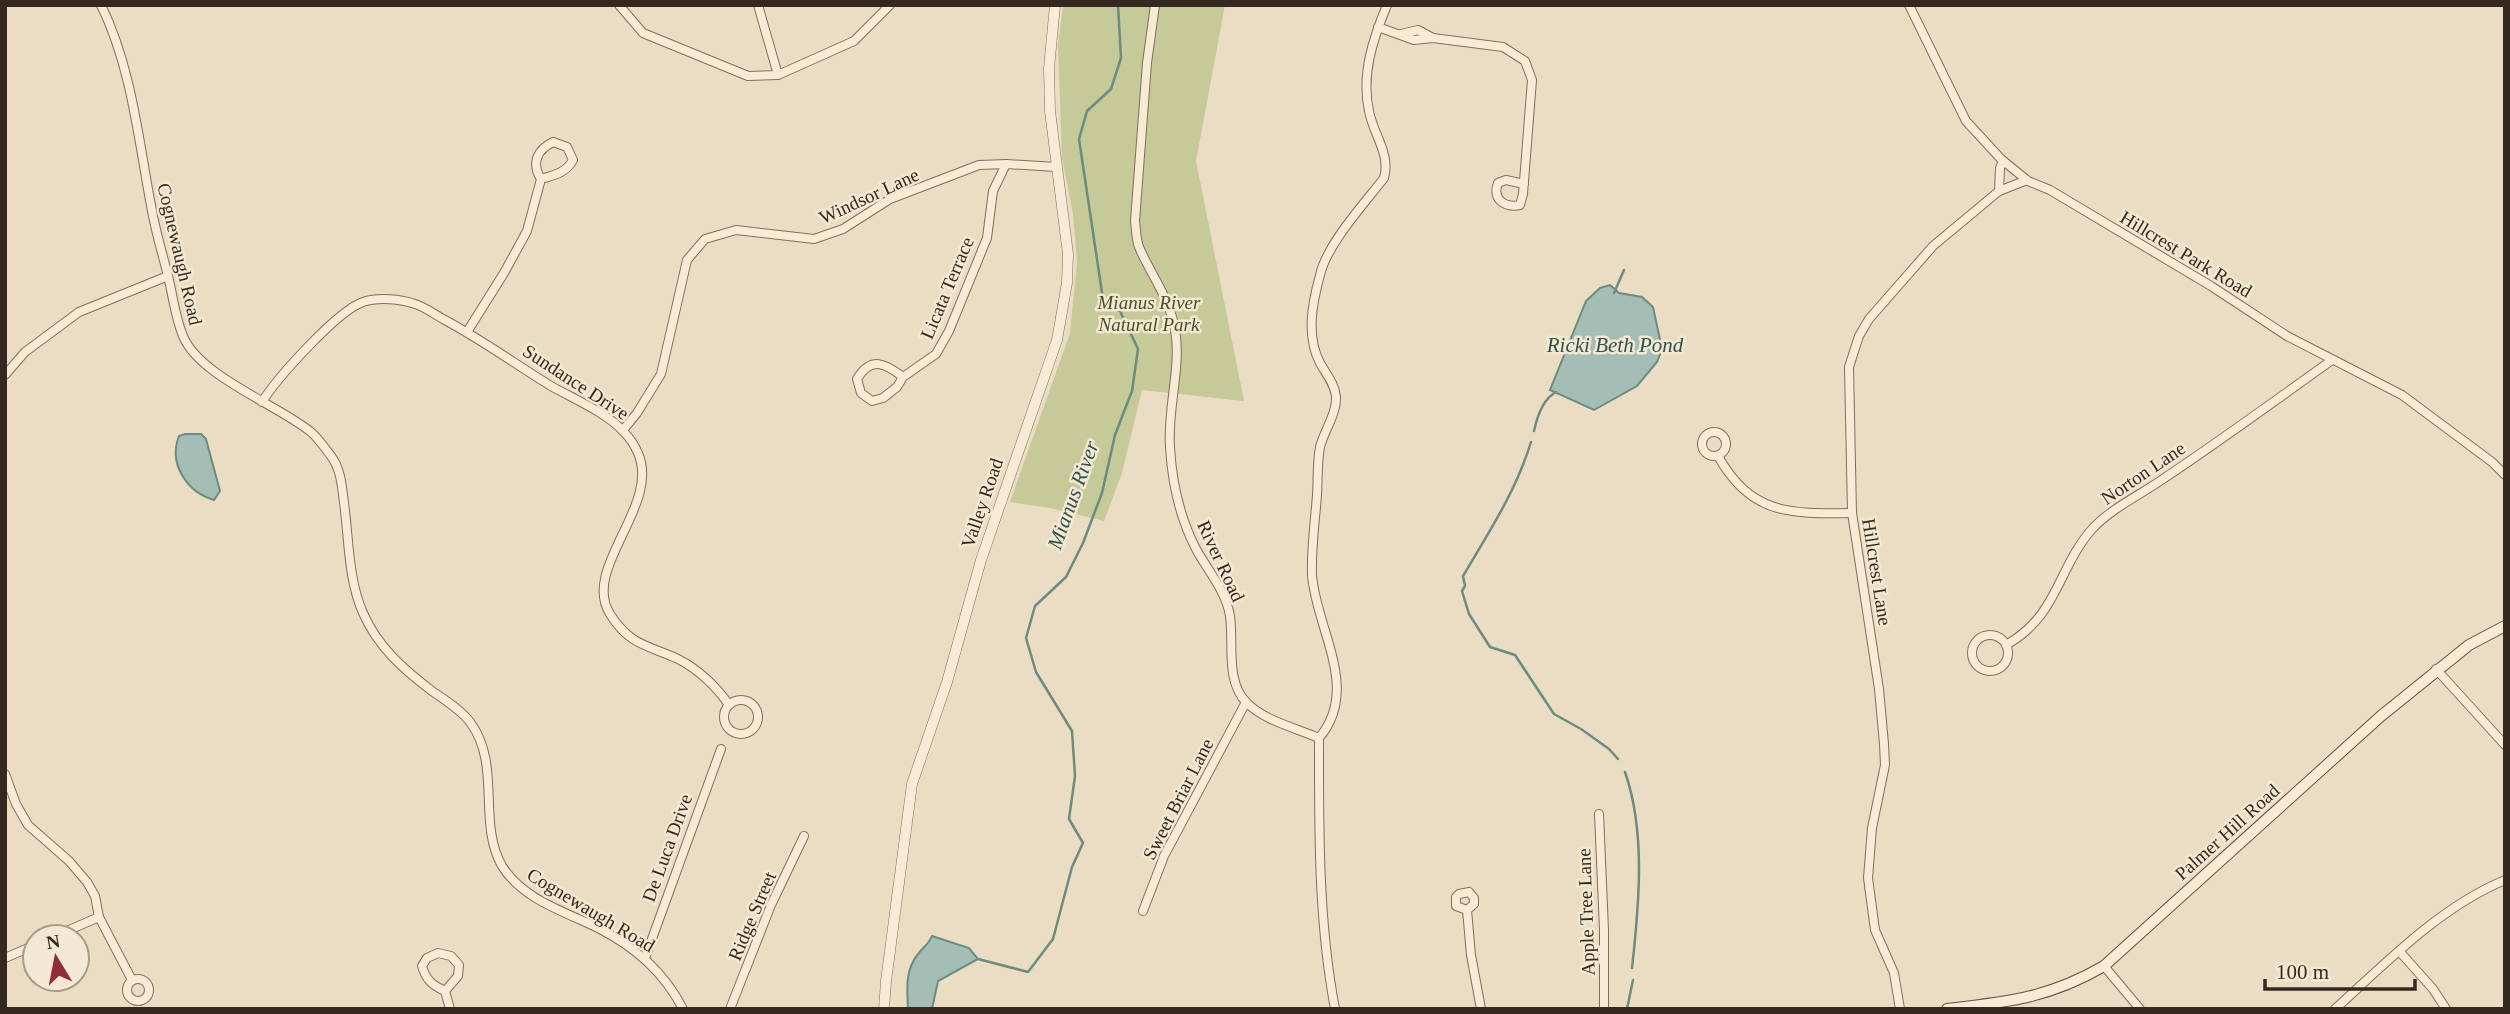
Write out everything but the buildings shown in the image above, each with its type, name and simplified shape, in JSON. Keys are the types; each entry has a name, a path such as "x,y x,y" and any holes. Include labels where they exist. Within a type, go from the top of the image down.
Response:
{"main road":[{"name":"Palmer Hill Road","path":"1954,1008 2010,1002 2040,995 2084,978 2104,966 2435,669 2469,645 2505,625"}],"street":[{"name":"Cognewaugh Road","path":"101,5 117,44 129,91 153,215 184,340 225,378 311,432 333,459 342,484 351,568 363,613 386,651 407,672 470,721 485,755 495,852 512,880 544,902 602,930 645,958 668,983 683,1009"},
{"path":"619,5 643,33 748,76 778,75 854,41 890,5"},
{"path":"758,5 778,75"},
{"name":"Valley Road","path":"884,1009 912,784 947,682 981,560 1057,340 1063,311 1068,254 1050,111 1049,68 1055,5"},
{"name":"River Road","path":"1155,5 1147,63 1135,220 1138,245 1167,300 1174,325 1177,348 1168,424 1173,479 1188,533 1225,599 1230,616 1233,672 1237,687 1246,702"},
{"path":"1335,1009 1319,877 1319,738 1329,726 1334,712 1336,681 1334,657 1312,578 1312,556 1320,446 1336,402 1333,385 1314,350 1311,329 1313,307 1325,258 1384,178 1388,165 1369,111 1367,97 1371,43 1387,5"},
{"name":"Hillcrest Park Road","path":"1909,5 1966,121 2003,161 2027,180 2050,190 2211,286 2287,336 2402,395 2492,462 2505,475"},
{"path":"1378,27 1414,40 1433,38 1503,47 1525,61 1532,80 1524,184"},
{"path":"553,142 568,147 573,160 570,166 565,171 541,179 536,172 538,153 553,142"},
{"path":"1999,191 2003,161"},
{"path":"1006,164 1056,167"},
{"name":"Licata Terrace","path":"902,377 887,365 876,364 863,369 857,379 861,393 872,401 883,398 897,387 902,377 936,354 987,238 993,191 1006,164"},
{"name":"Windsor Lane","path":"623,430 638,413 661,374 687,260 705,239 736,230 814,239 843,229 890,199 979,165 1006,164"},
{"path":"467,331 504,273 527,230 541,179"},
{"name":"Hillcrest Lane","path":"1900,1009 1894,974 1878,938 1870,904 1868,855 1885,765 1879,689 1852,513 1849,367 1859,336 1869,319 1933,246 1999,191 2027,180"},
{"path":"5,375 25,352 79,312 168,276"},
{"name":"Sundance Drive","path":"262,402 275,381 307,348 361,302 380,299 415,304 467,331 623,430 638,454 642,481 635,508 608,563 605,595 607,607 615,621 636,643 694,668 722,694 729,705"},
{"name":"Norton Lane","path":"2006,645 2023,635 2039,620 2094,527 2332,360"},
{"path":"1718,456 1728,474 1746,493 1778,509 1852,513"},
{"name":"Norton Lane","path":"1982,637 1997,637 2006,645 2007,657 1997,669 1984,670 1975,662 1973,649 1982,637"},
{"path":"2435,669 2505,745"},
{"name":"Sundance Drive","path":"740,700 752,704 759,715 756,727 742,734 730,730 724,720 725,710 729,705 740,700"},
{"path":"1246,702 1264,715 1319,738"},
{"name":"Sweet Briar Lane","path":"1143,912 1164,856 1246,702"},
{"name":"De Luca Drive","path":"645,958 721,749"},
{"path":"5,774 16,804 28,825 69,861 87,882 95,896 99,917 132,980"},
{"name":"Apple Tree Lane","path":"1599,814 1605,1009"},
{"name":"Ridge Street","path":"730,1009 771,905 804,836"},
{"path":"2335,1009 2437,919 2460,903 2505,880"},
{"path":"1467,911 1471,955 1481,1009"},
{"path":"85,923 99,917"},
{"path":"2400,952 2433,989 2446,1009"},
{"path":"445,991 458,976 459,965 451,956 438,953 427,958 422,966 426,978 445,991 450,1009"},
{"path":"2104,966 2140,1009"}],"green space":[{"name":"Mianus River Natural Park","path":"1063,5 1225,5 1196,161 1244,401 1142,390 1122,473 1104,521 1010,502 1070,333 1077,261 1073,214 1062,157 1058,45"}],"water":[{"name":"Ricki Beth Pond","path":"1610,285 1619,293 1642,297 1653,307 1662,349 1657,362 1637,386 1594,410 1550,390 1586,301 1600,288"},
{"path":"201,434 206,439 220,491 214,500 196,491 182,476 176,457 176,446 179,436"},
{"path":"932,936 969,948 978,959 938,981 932,1009 908,1009 911,967"}],"waterway":[{"name":"Mianus River","path":"978,959 1028,972 1053,939 1072,867 1083,843 1069,819 1075,776 1072,731 1036,672 1026,638 1035,606 1066,577 1083,543 1102,493 1115,435 1132,391 1138,349 1120,311 1104,306 1079,139 1087,111 1111,89 1121,58 1118,5"},
{"path":"1614,293 1624,270"},
{"path":"1534,431 1544,404 1556,392"},
{"path":"1531,442 1510,494 1463,576 1465,586 1462,591 1469,614 1490,647 1515,655 1554,714 1581,729 1618,759"},
{"path":"1625,772 1636,819 1639,869 1632,968"},
{"path":"1627,1009 1633,980"}]}
